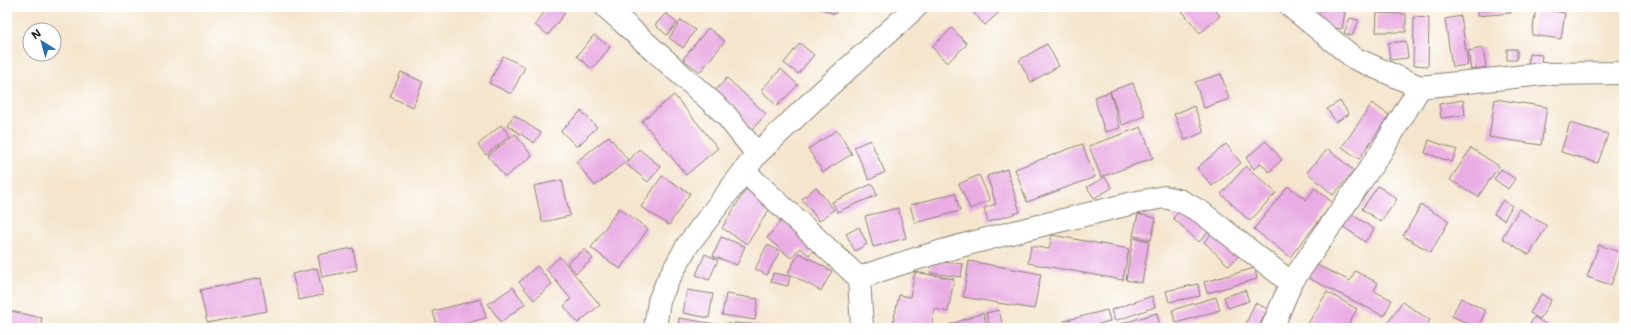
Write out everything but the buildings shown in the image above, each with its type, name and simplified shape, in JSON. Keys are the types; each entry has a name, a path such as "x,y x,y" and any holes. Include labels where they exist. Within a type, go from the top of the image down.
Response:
{"street":[{"path":"606,7 725,114 750,162 859,278 862,328"},
{"path":"655,328 659,300 687,246 750,162 823,91 916,7"},
{"path":"1291,7 1354,58 1420,88 1544,74 1624,73"},
{"path":"1272,328 1291,283 1379,155 1420,88"},
{"path":"859,278 933,253 1133,203 1164,197 1181,201 1201,212 1291,283"}]}
